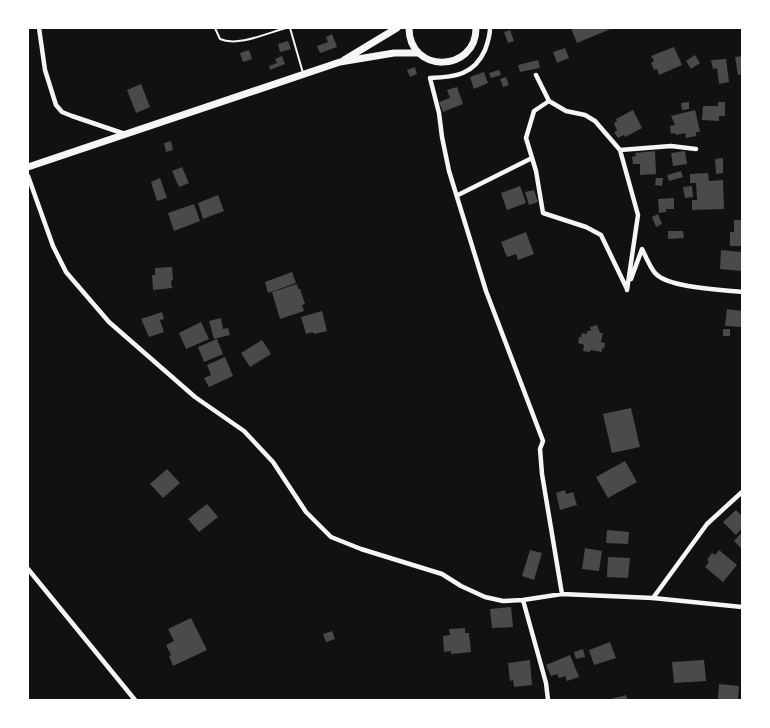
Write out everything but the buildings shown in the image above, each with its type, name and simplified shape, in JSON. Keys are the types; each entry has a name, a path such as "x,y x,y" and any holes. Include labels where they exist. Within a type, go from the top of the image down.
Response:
{"main road":[{"path":"340,62 397,28"},
{"path":"408,28 410,40 418,53 431,61 439,62 454,60 466,52 474,40 476,28"},
{"path":"28,167 340,62 383,55 418,53"}],"street":[{"path":"39,28 45,70 56,105 62,112 126,135"},
{"path":"490,28 490,37 481,59 473,69 449,78 430,78 440,113 442,137 449,171 458,195 486,291 543,441 540,449 542,474 562,594"},
{"path":"536,75 549,101 566,111 585,115 595,121 620,150 638,215 627,290"},
{"path":"549,101 534,111 526,138 543,213 586,227 601,235 627,290"},
{"path":"620,150 671,146 696,149"},
{"path":"458,195 532,158"},
{"path":"28,176 53,246 66,272 110,322 195,397 244,431 273,462 306,512 331,537 361,549 442,574 461,586 485,597 503,601 562,594 652,598 742,607"},
{"path":"627,290 642,249 655,273 662,280 742,292"},
{"path":"652,598 707,524 742,492"},
{"path":"28,569 134,700"},
{"path":"523,600 546,683 548,700"}],"lane":[{"path":"215,28 220,39 227,42 238,42 286,28"},
{"path":"290,28 303,75"}]}
